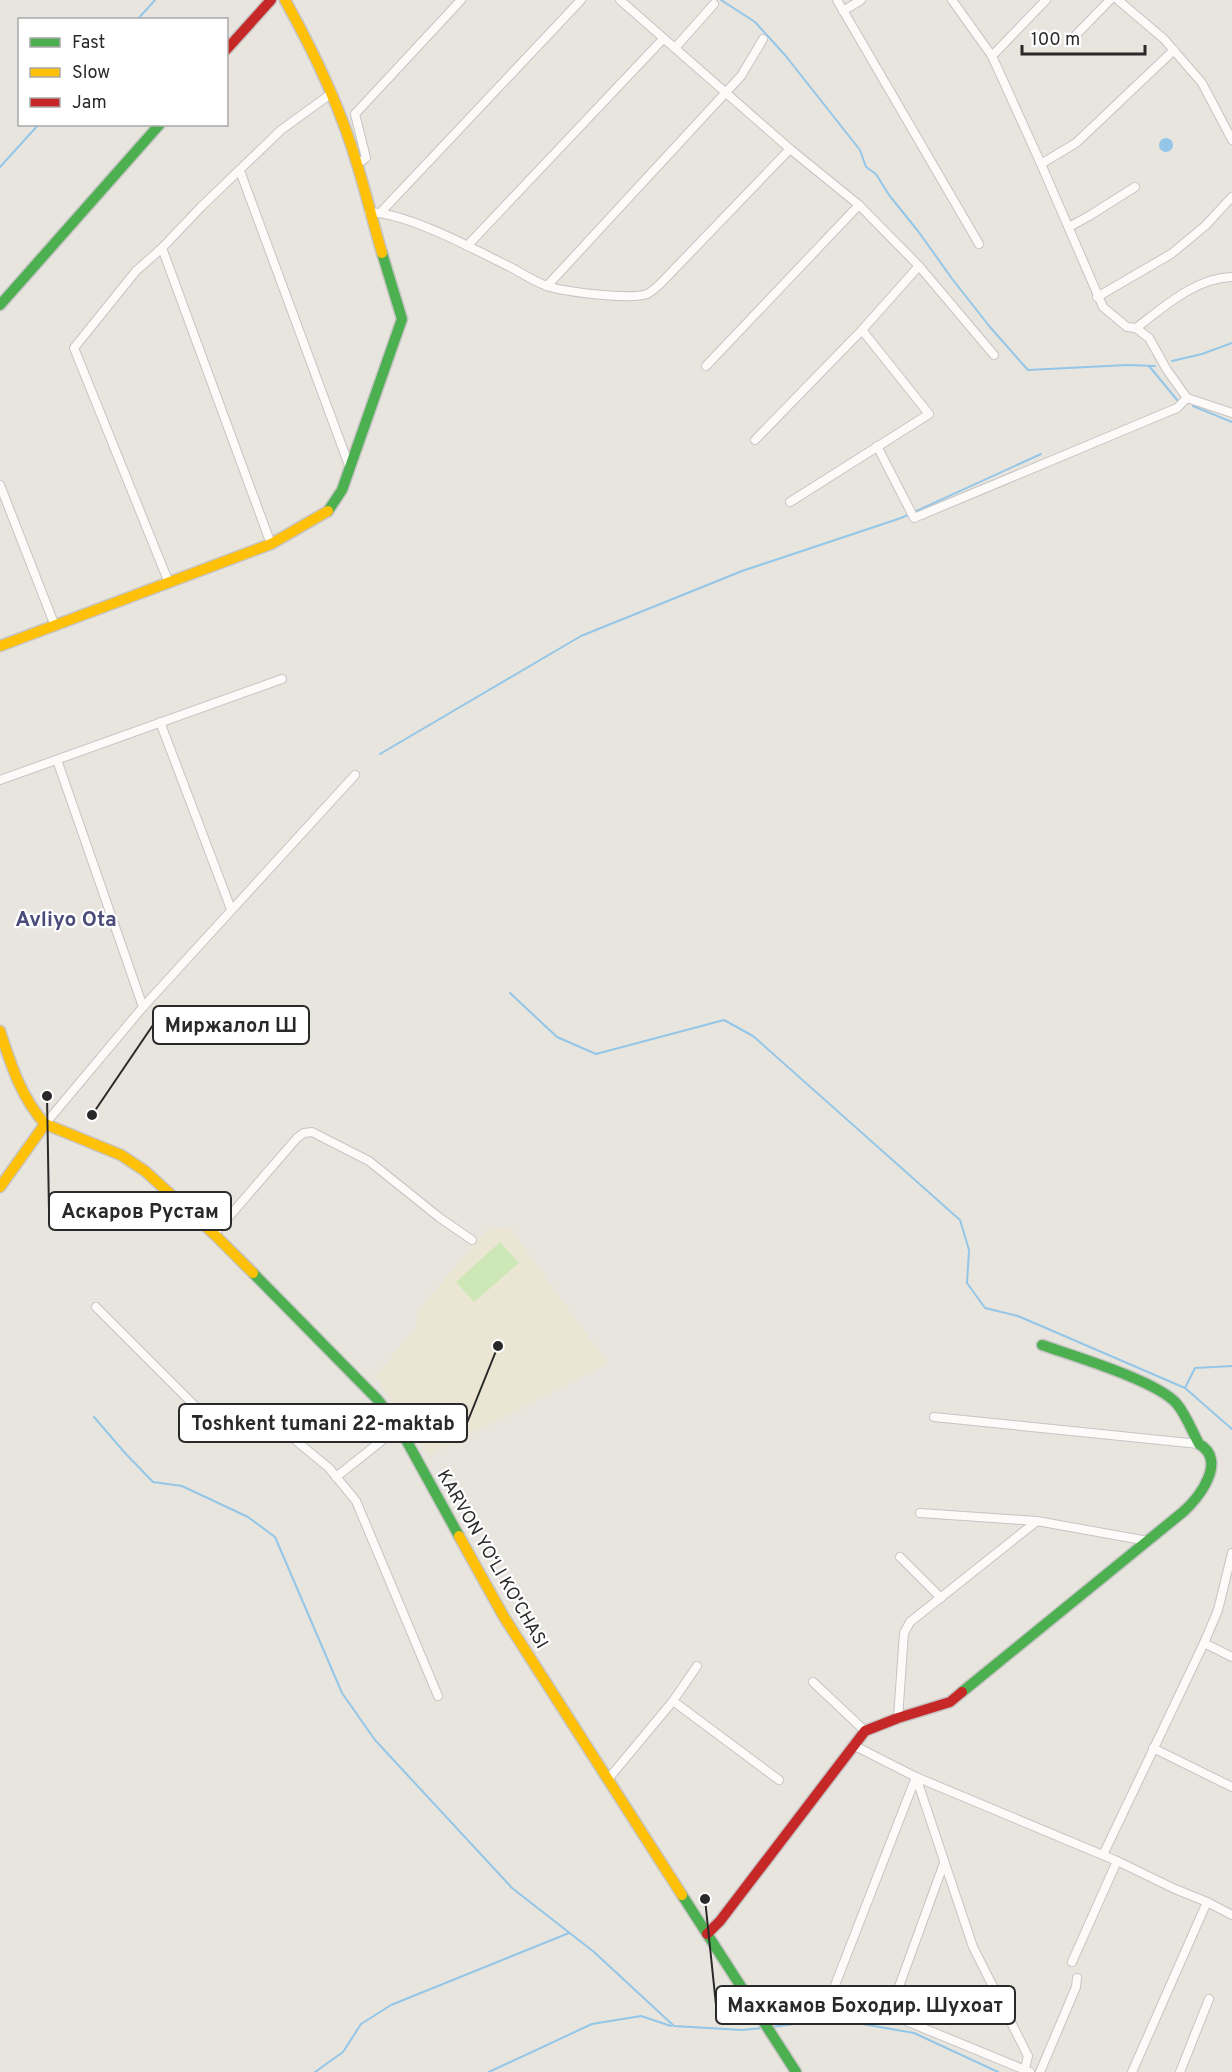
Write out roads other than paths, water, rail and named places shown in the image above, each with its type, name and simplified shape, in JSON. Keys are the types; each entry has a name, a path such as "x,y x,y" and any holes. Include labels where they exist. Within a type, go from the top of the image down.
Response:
{"street":[{"path":"228,48 271,0"},
{"path":"0,646 271,544 328,511 342,490 402,319 369,212 357,164 332,93 307,39 285,0"},
{"path":"357,164 366,158 355,114 461,0"},
{"path":"381,212 581,0"},
{"path":"620,0 790,149 859,205 919,266 993,356"},
{"path":"837,0 979,244"},
{"path":"843,11 861,0"},
{"path":"952,0 992,56 1103,307 1127,327 1136,328 1149,338 1167,370 1187,398 1232,412"},
{"path":"992,56 1046,0"},
{"path":"1071,41 1110,0"},
{"path":"1118,0 1164,39 1202,83 1232,140"},
{"path":"675,48 714,4"},
{"path":"467,246 663,39"},
{"path":"547,286 741,76 763,39"},
{"path":"1041,164 1076,143 1174,50"},
{"path":"169,584 74,348 136,271 281,130 332,93"},
{"path":"0,305 158,126"},
{"path":"369,212 381,212 420,225 547,286 613,296 640,295 652,291 790,149"},
{"path":"240,171 350,468"},
{"path":"1069,227 1135,187"},
{"path":"1097,297 1171,254 1205,226 1232,197"},
{"path":"706,366 859,205"},
{"path":"162,248 271,544"},
{"path":"755,440 862,330 919,266"},
{"path":"1136,328 1179,296 1208,282 1232,278"},
{"path":"790,502 929,414 862,330"},
{"path":"877,446 914,518 1177,408 1187,398"},
{"path":"0,485 55,626"},
{"path":"0,780 282,679"},
{"path":"160,723 231,909"},
{"path":"57,760 143,1007"},
{"path":"0,1187 45,1124 143,1007 355,775"},
{"path":"0,1031 26,1099 45,1124"},
{"name":"KARVON YO‘LI KO'CHASI","path":"45,1124 121,1155 145,1171 214,1234 363,1384 399,1427 504,1617 796,2072"},
{"path":"214,1234 297,1138 304,1133 312,1132 369,1161 440,1218 472,1240"},
{"path":"96,1307 208,1419 277,1425 329,1468 356,1501 438,1696"},
{"path":"1042,1345 1133,1378 1170,1397 1178,1405 1199,1444"},
{"path":"706,1934 720,1921 865,1731 950,1702 1195,1501 1207,1486 1212,1471 1209,1453 1199,1444 934,1418"},
{"path":"336,1476 399,1427"},
{"path":"920,1513 1037,1521 1148,1541"},
{"path":"898,1718 904,1633 910,1622 1037,1521"},
{"path":"1103,1855 1204,1643 1218,1610 1232,1553"},
{"path":"900,1557 941,1598"},
{"path":"1204,1643 1232,1658"},
{"path":"609,1778 673,1701 697,1666"},
{"path":"813,1682 865,1731"},
{"path":"673,1701 779,1780"},
{"path":"853,1745 916,1777 1118,1861 1232,1915"},
{"path":"1153,1748 1232,1787"},
{"path":"754,2008 768,2003 830,1998 844,2000 889,2014 1027,2071 1028,2056 973,1947 944,1863 924,1795 916,1777"},
{"path":"830,1998 916,1777"},
{"path":"1072,1962 1118,1861"},
{"path":"889,2014 944,1863"},
{"path":"1132,2072 1207,1902"},
{"path":"1040,2072 1076,1988 1077,1978"},
{"path":"1180,2072 1209,1999"}],"water":[{"path":"1163,138 1169,138 1173,145 1169,152 1163,152 1159,148 1159,142"}],"waterway":[{"path":"139,18 155,0"},
{"path":"721,0 755,22 785,55 860,150 866,167 876,174 889,195 953,280 1028,370 1127,365 1155,366"},
{"path":"0,167 37,126"},
{"path":"1172,361 1202,354 1232,343"},
{"path":"1149,366 1178,401"},
{"path":"1193,406 1232,422"},
{"path":"380,754 581,636 742,571 901,518 1041,454"},
{"path":"510,993 557,1037 596,1054 724,1020 753,1036 960,1220 969,1250 967,1283 985,1308 1018,1316 1185,1388 1232,1429"},
{"path":"1185,1388 1195,1368 1232,1366"},
{"path":"94,1417 153,1482 182,1486 248,1517 275,1537 342,1693 375,1740 512,1888 594,1952 674,2026 742,2030 763,2028"},
{"path":"315,2072 343,2052 361,2024 391,2005 569,1933"},
{"path":"489,2072 592,2024 641,2016 671,2026"},
{"path":"771,2027 834,2019 914,2033 998,2072"}],"place":[{"name":"Аскаров Рустам","path":"47,1096"},
{"name":"Миржалол Ш","path":"92,1115"},
{"name":"Toshkent tumani 22-maktab","path":"498,1346"},
{"name":"Махкамов Боходир. Шухоат","path":"705,1899"}],"district":[{"name":"Avliyo Ota","path":"66,919"}]}
